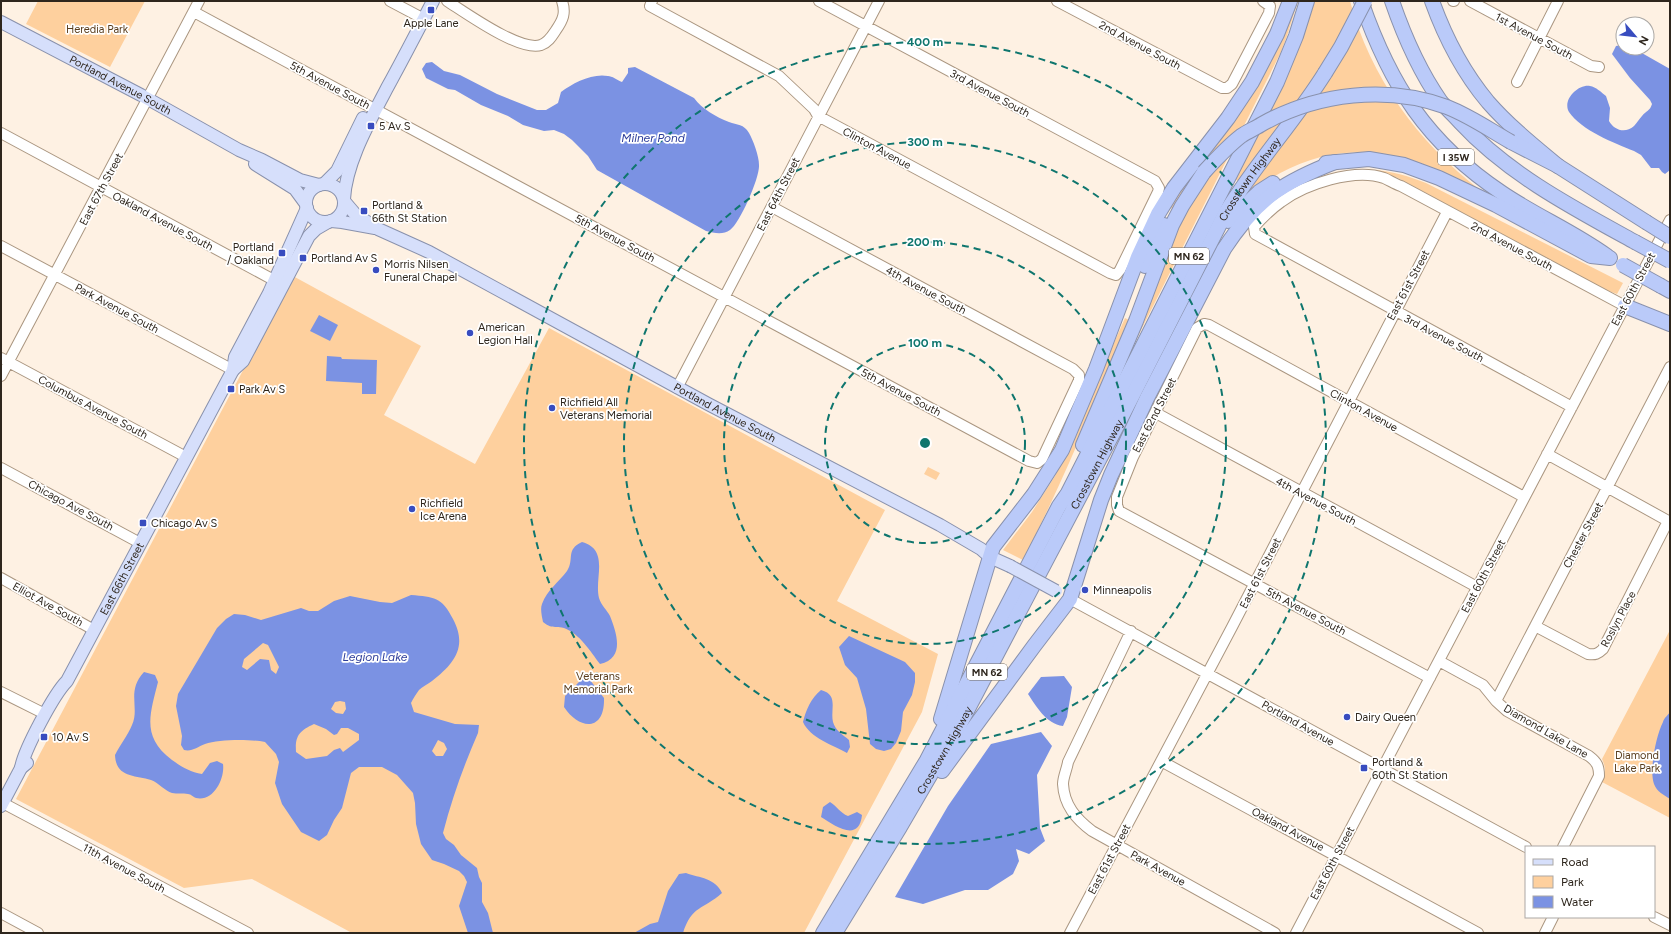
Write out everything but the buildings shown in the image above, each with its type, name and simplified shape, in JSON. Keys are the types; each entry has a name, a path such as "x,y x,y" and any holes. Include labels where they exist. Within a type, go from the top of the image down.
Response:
{"highway":[{"path":"927,760 993,547 1034,494 1062,450 1096,369 1138,257 1158,214 1174,188 1228,118 1252,82 1278,34 1290,1"},
{"name":"Crosstown Highway","path":"823,933 927,760 1059,506 1068,493 1099,434 1277,82 1296,36 1307,1"},
{"name":"I 35W","path":"1362,1 1371,28 1389,70 1414,111 1430,132 1464,165 1502,194 1665,289"},
{"name":"Crosstown Highway","path":"835,933 900,828 960,724 1226,212 1242,186 1310,96 1341,47 1365,1"},
{"name":"I 35W","path":"1392,1 1418,63 1442,102 1473,136 1510,167 1551,194 1670,261"},
{"path":"1432,1 1450,44 1468,75 1515,137"},
{"path":"1096,369 1104,357 1167,218 1193,181 1242,136 1276,117 1321,100 1351,95 1382,95 1420,99 1448,108 1515,137 1670,237"},
{"path":"1217,231 1242,206 1259,192 1281,178 1309,167 1335,162 1369,159 1404,165 1439,178 1496,205 1591,256 1610,258"},
{"path":"900,828 1070,599 1101,500 1111,475 1147,398 1224,249 1239,226 1256,207 1276,190 1302,175 1335,162"},
{"path":"1059,506 1136,321 1172,226 1182,206 1204,172"},
{"path":"1625,306 1670,324"}],"main road":[{"path":"421,17 426,1"},
{"path":"372,107 345,186 341,213 330,221 317,220 313,217 306,206 309,192 322,184 337,171 421,17 433,1"},
{"name":"Portland Avenue South","path":"1,22 239,150 300,180 322,184"},
{"name":"Portland Avenue South","path":"239,150 260,167 294,189 306,206"},
{"path":"322,184 335,186 339,190 344,200"},
{"name":"Portland Avenue South","path":"344,200 355,214 378,228 429,252 677,388 940,525 981,549 990,557 1010,566 1070,599"},
{"name":"East 66th Street","path":"279,283 306,206"},
{"name":"Portland Avenue South","path":"330,221 378,228"},
{"name":"East 66th Street","path":"1,804 21,768 23,758 45,714 60,687 67,681 233,370 235,357 309,236 316,229 330,221"},
{"name":"East 66th Street","path":"21,768 28,762 45,730 66,690 67,681"}],"street":[{"name":"East 67th Street","path":"1,376 5,360 55,275 199,1"},
{"path":"390,1 421,17"},
{"path":"447,1 511,39 536,46 548,42 563,20 564,7 562,1"},
{"name":"3rd Avenue South","path":"818,1 1155,181 1159,188 1120,270 1116,275"},
{"name":"East 64th Street","path":"677,388 879,1"},
{"name":"2nd Avenue South","path":"1057,1 1222,88 1227,88 1232,84 1269,13 1270,6 1265,2"},
{"name":"1st Avenue South","path":"1470,1 1591,66 1599,67"},
{"path":"1517,82 1558,1"},
{"name":"Clinton Avenue","path":"651,3 779,76 814,109 818,116 1116,275"},
{"name":"5th Avenue South","path":"194,12 1029,461 1037,463"},
{"name":"Oakland Avenue South","path":"1,133 279,283"},
{"name":"2nd Avenue South","path":"1255,234 1254,227 1264,216 1282,201 1307,188 1328,180 1366,175 1383,178 1625,306"},
{"name":"4th Avenue South","path":"772,206 1073,369 1079,375 1079,380 1051,442 1042,459 1037,463"},
{"name":"East 61st Street","path":"1071,933 1116,845 1208,673 1394,311 1447,212"},
{"name":"East 60th Street","path":"1296,933 1670,220"},
{"name":"3rd Avenue South","path":"1255,234 1572,407"},
{"name":"Park Avenue South","path":"1,246 233,370"},
{"name":"Clinton Avenue","path":"1204,324 1210,325 1524,497"},
{"name":"East 62nd Street","path":"1119,511 1117,497 1133,457 1197,328 1204,324"},
{"name":"Columbus Avenue South","path":"5,360 186,457"},
{"name":"Chester Street","path":"1496,701 1670,367"},
{"name":"4th Avenue South","path":"1156,413 1477,588"},
{"path":"1547,454 1669,521"},
{"name":"Chicago Ave South","path":"1,468 140,543"},
{"name":"5th Avenue South","path":"1119,511 1430,678"},
{"name":"Roslyn Place","path":"1535,626 1588,654 1593,655 1599,653 1603,649 1669,521"},
{"name":"Elliot Ave South","path":"1,578 94,630"},
{"name":"Portland Avenue","path":"1070,599 1525,846"},
{"name":"Park Avenue","path":"1131,631 1068,762 1063,783 1065,797 1070,810 1080,822 1116,845 1275,933"},
{"name":"Diamond Lake Lane","path":"1439,661 1482,685 1507,711 1589,756 1596,762 1599,768 1599,776 1564,846"},
{"path":"1,692 45,714"},
{"name":"Oakland Avenue","path":"1161,761 1478,933"},
{"name":"11th Avenue South","path":"1,804 248,933"},
{"path":"1,913 38,933"},
{"path":"1545,933 1552,918"},
{"path":"1655,918 1670,925"}],"green space":[{"name":"Heredia Park","path":"38,1 145,1 110,67 26,24"},
{"path":"1293,1 1298,1 1281,52 1133,346 1130,344 1155,279 1175,231 1183,216 1168,206 1149,245 1135,281 1133,280 1151,236 1161,215 1180,185 1223,129 1258,77 1281,32"},
{"path":"1311,1 1350,1 1370,56 1399,106 1436,151 1480,190 1376,155 1367,153 1351,153 1319,157 1304,162 1290,168 1249,193 1247,192 1318,97 1330,78 1304,93 1238,181 1234,179"},
{"path":"1373,170 1400,174 1426,183 1623,283 1617,294 1606,290 1398,178"},
{"name":"Veterans Memorial Park","path":"293,276 421,346 384,415 475,464 549,328 885,510 837,601 938,654 922,712 804,933 352,933 252,879 184,888 16,799"},
{"path":"1125,318 1129,320 1092,411 1052,501 1023,560 1003,550 1032,512 1055,476"},
{"path":"928,467 940,473 936,480 924,474"},
{"name":"Diamond Lake Park","path":"1670,630 1670,818 1602,782 1605,770 1602,759"}],"water":[{"path":"1615,48 1615,56 1647,56 1670,69 1670,170 1665,174 1659,168 1651,168 1641,155 1608,140 1581,125 1569,112 1567,107 1569,98 1576,90 1585,86 1590,86 1606,96 1610,108 1609,121 1617,129 1627,130 1631,128 1643,114 1649,110 1652,104 1650,100 1630,78 1612,54"},
{"name":"Milner Pond","path":"432,62 444,71 460,75 497,94 537,110 546,110 558,103 561,92 571,85 589,77 602,75 622,82 628,73 628,68 635,67 694,98 701,106 714,115 729,122 743,126 747,130 756,148 759,165 749,199 739,219 730,230 721,233 706,231 597,170 588,156 564,134 554,130 544,131 523,125 508,116 481,105 455,90 448,89 426,78 422,69 426,63"},
{"path":"319,315 338,325 330,341 310,331"},
{"path":"327,356 341,357 342,359 377,360 376,394 362,394 362,383 326,381"},
{"path":"582,542 591,546 596,551 599,566 599,598 610,616 617,638 616,651 613,656 608,661 600,664 575,634 564,628 552,627 543,622 541,611 541,606 544,599 567,571 574,548"},
{"name":"Legion Lake","path":"411,595 426,596 441,602 449,612 457,629 459,646 452,661 440,675 419,690 411,703 414,712 455,724 479,725 478,733 450,807 443,833 446,839 454,845 461,855 477,868 482,883 482,902 488,913 493,933 468,933 459,906 467,882 459,871 432,860 421,844 416,824 413,793 397,775 382,767 359,767 351,773 342,808 327,835 319,841 301,832 282,804 275,783 279,762 276,754 265,742 226,740 211,742 192,750 184,750 181,745 182,736 176,706 178,694 217,628 226,619 234,614 245,615 261,620 301,608 309,611 318,611 334,601 350,596 392,603","holes":["263,643 268,645 279,667 276,674 271,670 269,660 260,659 247,670 242,667 244,659","335,702 345,702 346,709 343,714 336,713 331,709","314,724 326,729 334,735 337,734 341,728 348,728 359,734 359,740 343,752 340,748 334,750 327,756 306,759 296,752 297,738 305,729","438,740 444,743 447,749 443,756 436,756 432,751"]},
{"path":"849,636 905,662 915,673 915,682 912,695 903,712 901,731 896,743 891,749 884,751 876,749 870,744 866,709 857,678 845,665 839,647"},
{"path":"144,672 155,675 158,682 152,704 150,724 156,743 162,751 179,765 190,771 202,774 210,763 217,761 223,764 220,782 213,793 208,796 196,798 189,794 172,793 154,781 127,774 119,768 115,755 132,725 135,712 134,693 139,679"},
{"path":"1064,676 1072,687 1067,717 1063,726 1051,722 1042,714 1028,694 1041,677"},
{"path":"582,679 590,680 604,698 603,709 600,717 596,722 590,724 577,720 570,715 564,707 565,696"},
{"path":"821,690 827,692 832,699 832,717 834,725 849,740 850,747 847,753 816,737 806,728 803,722 809,704"},
{"path":"1670,712 1670,799 1655,787 1652,770 1658,736 1665,718"},
{"path":"1041,732 1052,746 1037,775 1040,828 1045,841 1029,854 1016,849 1019,861 1013,874 988,890 965,890 923,904 895,897 948,806 991,744"},
{"path":"830,802 848,816 857,812 862,815 860,823 856,828 846,830 839,828 821,817 823,807"},
{"path":"686,873 711,881 722,893 690,917 683,933 634,933 650,924 658,922 668,891 679,874"}],"place":[{"name":"Apple Lane","path":"431,10"},
{"name":"5 Av S","path":"371,126"},
{"name":"Portland & 66th St Station","path":"364,211"},
{"name":"Portland / Oakland","path":"282,253"},
{"name":"Portland Av S","path":"303,258"},
{"name":"Morris Nilsen Funeral Chapel","path":"376,270"},
{"name":"American Legion Hall","path":"470,333"},
{"name":"Park Av S","path":"231,389"},
{"name":"Richfield All Veterans Memorial","path":"552,408"},
{"name":"Richfield Ice Arena","path":"412,509"},
{"name":"Chicago Av S","path":"143,523"},
{"name":"Minneapolis","path":"1085,590"},
{"name":"Dairy Queen","path":"1347,717"},
{"name":"10 Av S","path":"44,737"},
{"name":"Portland & 60th St Station","path":"1364,768"}]}
